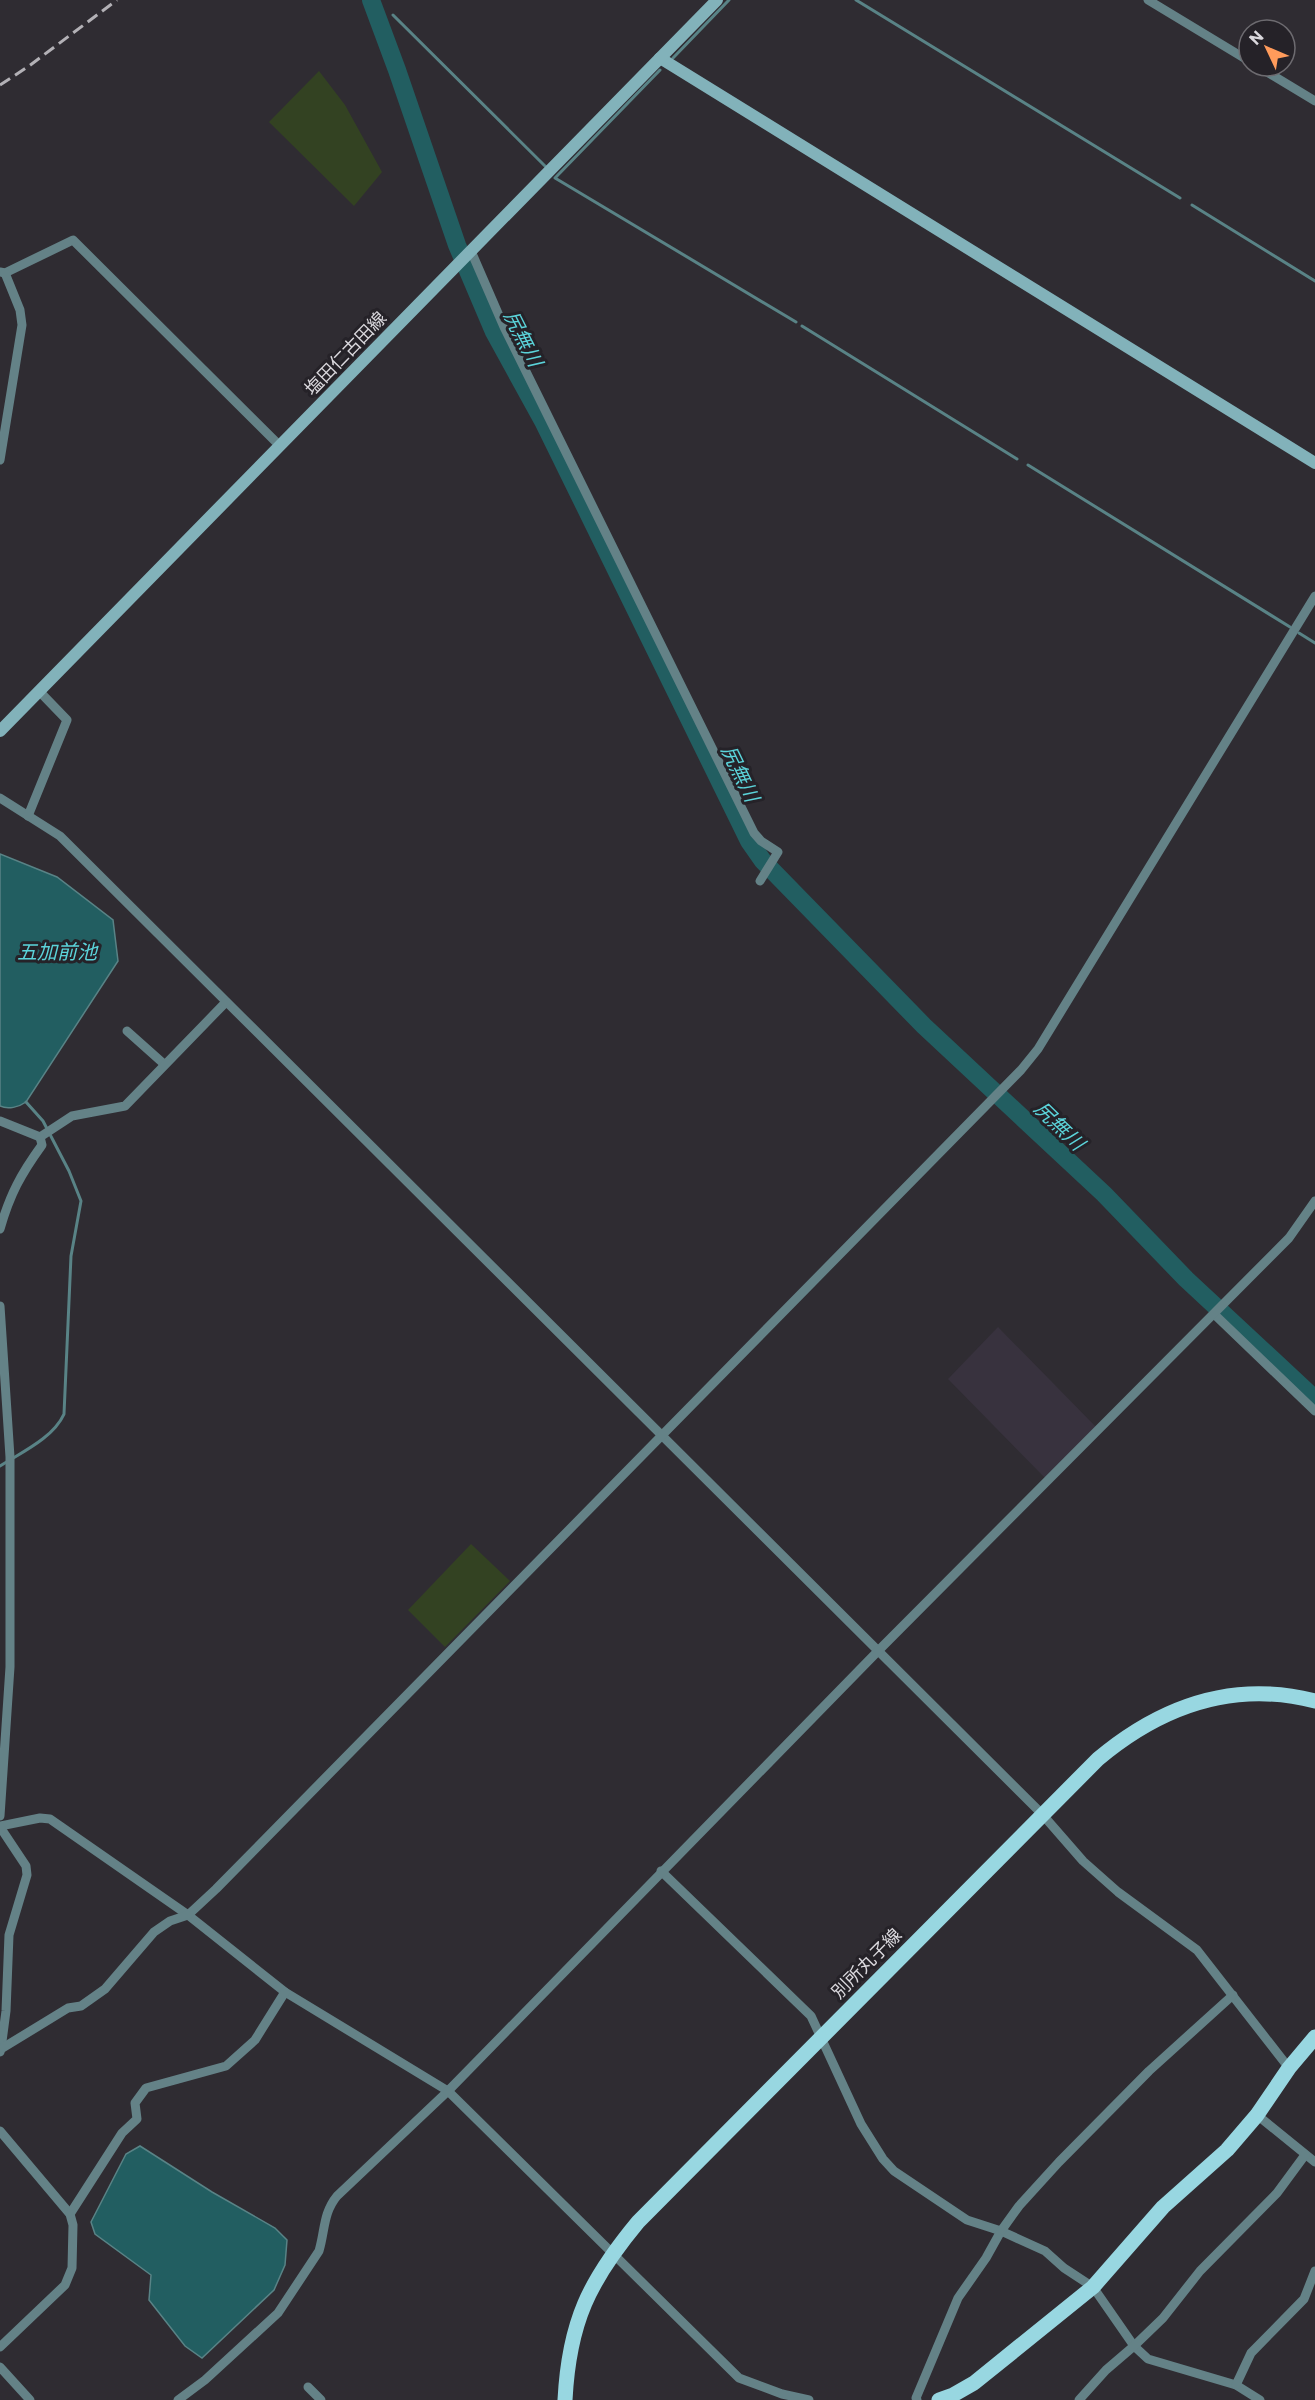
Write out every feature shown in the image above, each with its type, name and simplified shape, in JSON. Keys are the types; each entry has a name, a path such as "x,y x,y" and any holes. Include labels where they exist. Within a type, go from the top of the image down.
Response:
{"main road":[{"name":"塩田仁古田線","path":"0,731 717,0"},
{"path":"660,58 1315,463"},
{"name":"別所丸子線","path":"565,2400 569,2354 575,2325 595,2280 611,2254 638,2222 821,2036 1042,1814 1120,1741 1162,1715 1186,1705 1219,1698 1250,1695 1315,1701"},
{"path":"939,2400 974,2383 1093,2287 1163,2207 1227,2150 1257,2115 1289,2068 1315,2037"}],"street":[{"path":"1148,0 1237,54"},
{"path":"1277,78 1315,101"},
{"path":"0,460 22,325 20,310 2,273 74,240 280,446"},
{"path":"469,253 754,833 761,841 778,852 762,877"},
{"path":"1,2051 68,2008 81,2006 105,1989 154,1932 170,1921 188,1915 1022,1070 1038,1049 1315,596"},
{"path":"28,816 67,720 39,691"},
{"path":"0,798 60,836 1042,1814 1083,1862 1109,1885 1197,1950 1289,2068"},
{"path":"40,1137 72,1116 125,1106 226,1002"},
{"path":"127,1031 164,1064"},
{"path":"0,1121 40,1137"},
{"path":"0,1229 8,1199 42,1145 40,1137"},
{"path":"178,2400 213,2372 278,2313 319,2251 330,2205 448,2091 661,1871 1289,1238 1315,1201"},
{"path":"0,1306 10,1457 10,1667 0,1816"},
{"path":"1214,1314 1315,1411"},
{"path":"1,2051 6,2011 9,1935 27,1875 26,1866 0,1826 40,1818 50,1819 188,1915 285,1992 448,2091 739,2378 782,2394 809,2400"},
{"path":"661,1871 811,2016 856,2114 883,2159 894,2171 967,2220 1001,2231 1045,2251 1064,2268 1093,2287 1134,2346 1148,2359 1236,2385 1260,2400"},
{"path":"70,2214 122,2133 137,2120 135,2103 146,2088 226,2066 255,2040 285,1992"},
{"path":"917,2400 958,2298 1019,2206 1149,2071 1233,1995"},
{"path":"1257,2115 1315,2162"},
{"path":"0,2131 70,2214 73,2224 72,2268 65,2285 0,2347"},
{"path":"1079,2400 1106,2370 1163,2318 1200,2271 1277,2193 1305,2155"},
{"path":"1236,2385 1251,2353 1304,2299 1315,2271"},
{"path":"0,2367 30,2400"},
{"path":"308,2387 321,2400"}],"shaded area":[{"path":"998,1327 1097,1428 1046,1479 948,1379"}],"green space":[{"path":"319,71 345,105 382,172 354,206 269,122"},
{"path":"471,1544 510,1581 445,1647 408,1610"}],"water":[{"name":"五加前池","path":"0,854 57,877 113,920 118,961 26,1102 10,1108 0,1106"},
{"path":"140,2146 212,2192 275,2228 287,2240 285,2265 274,2290 202,2358 185,2346 149,2300 151,2275 95,2234 91,2222 126,2154"}],"waterway":[{"name":"尻無川","path":"371,0 457,245 494,332 544,423 749,841 763,861 924,1026 1104,1194 1186,1279 1315,1399"},
{"path":"673,58 729,0"},
{"path":"856,0 1180,198"},
{"path":"393,15 546,167"},
{"path":"660,70 555,178 796,322"},
{"path":"1192,205 1315,281"},
{"path":"802,326 1017,459"},
{"path":"1028,465 1290,627"},
{"path":"1299,633 1315,643"},
{"path":"0,1466 45,1437 59,1423 64,1414 71,1256 81,1201 69,1171 43,1121 26,1102"}],"railway":[{"path":"0,85 117,0"}]}
